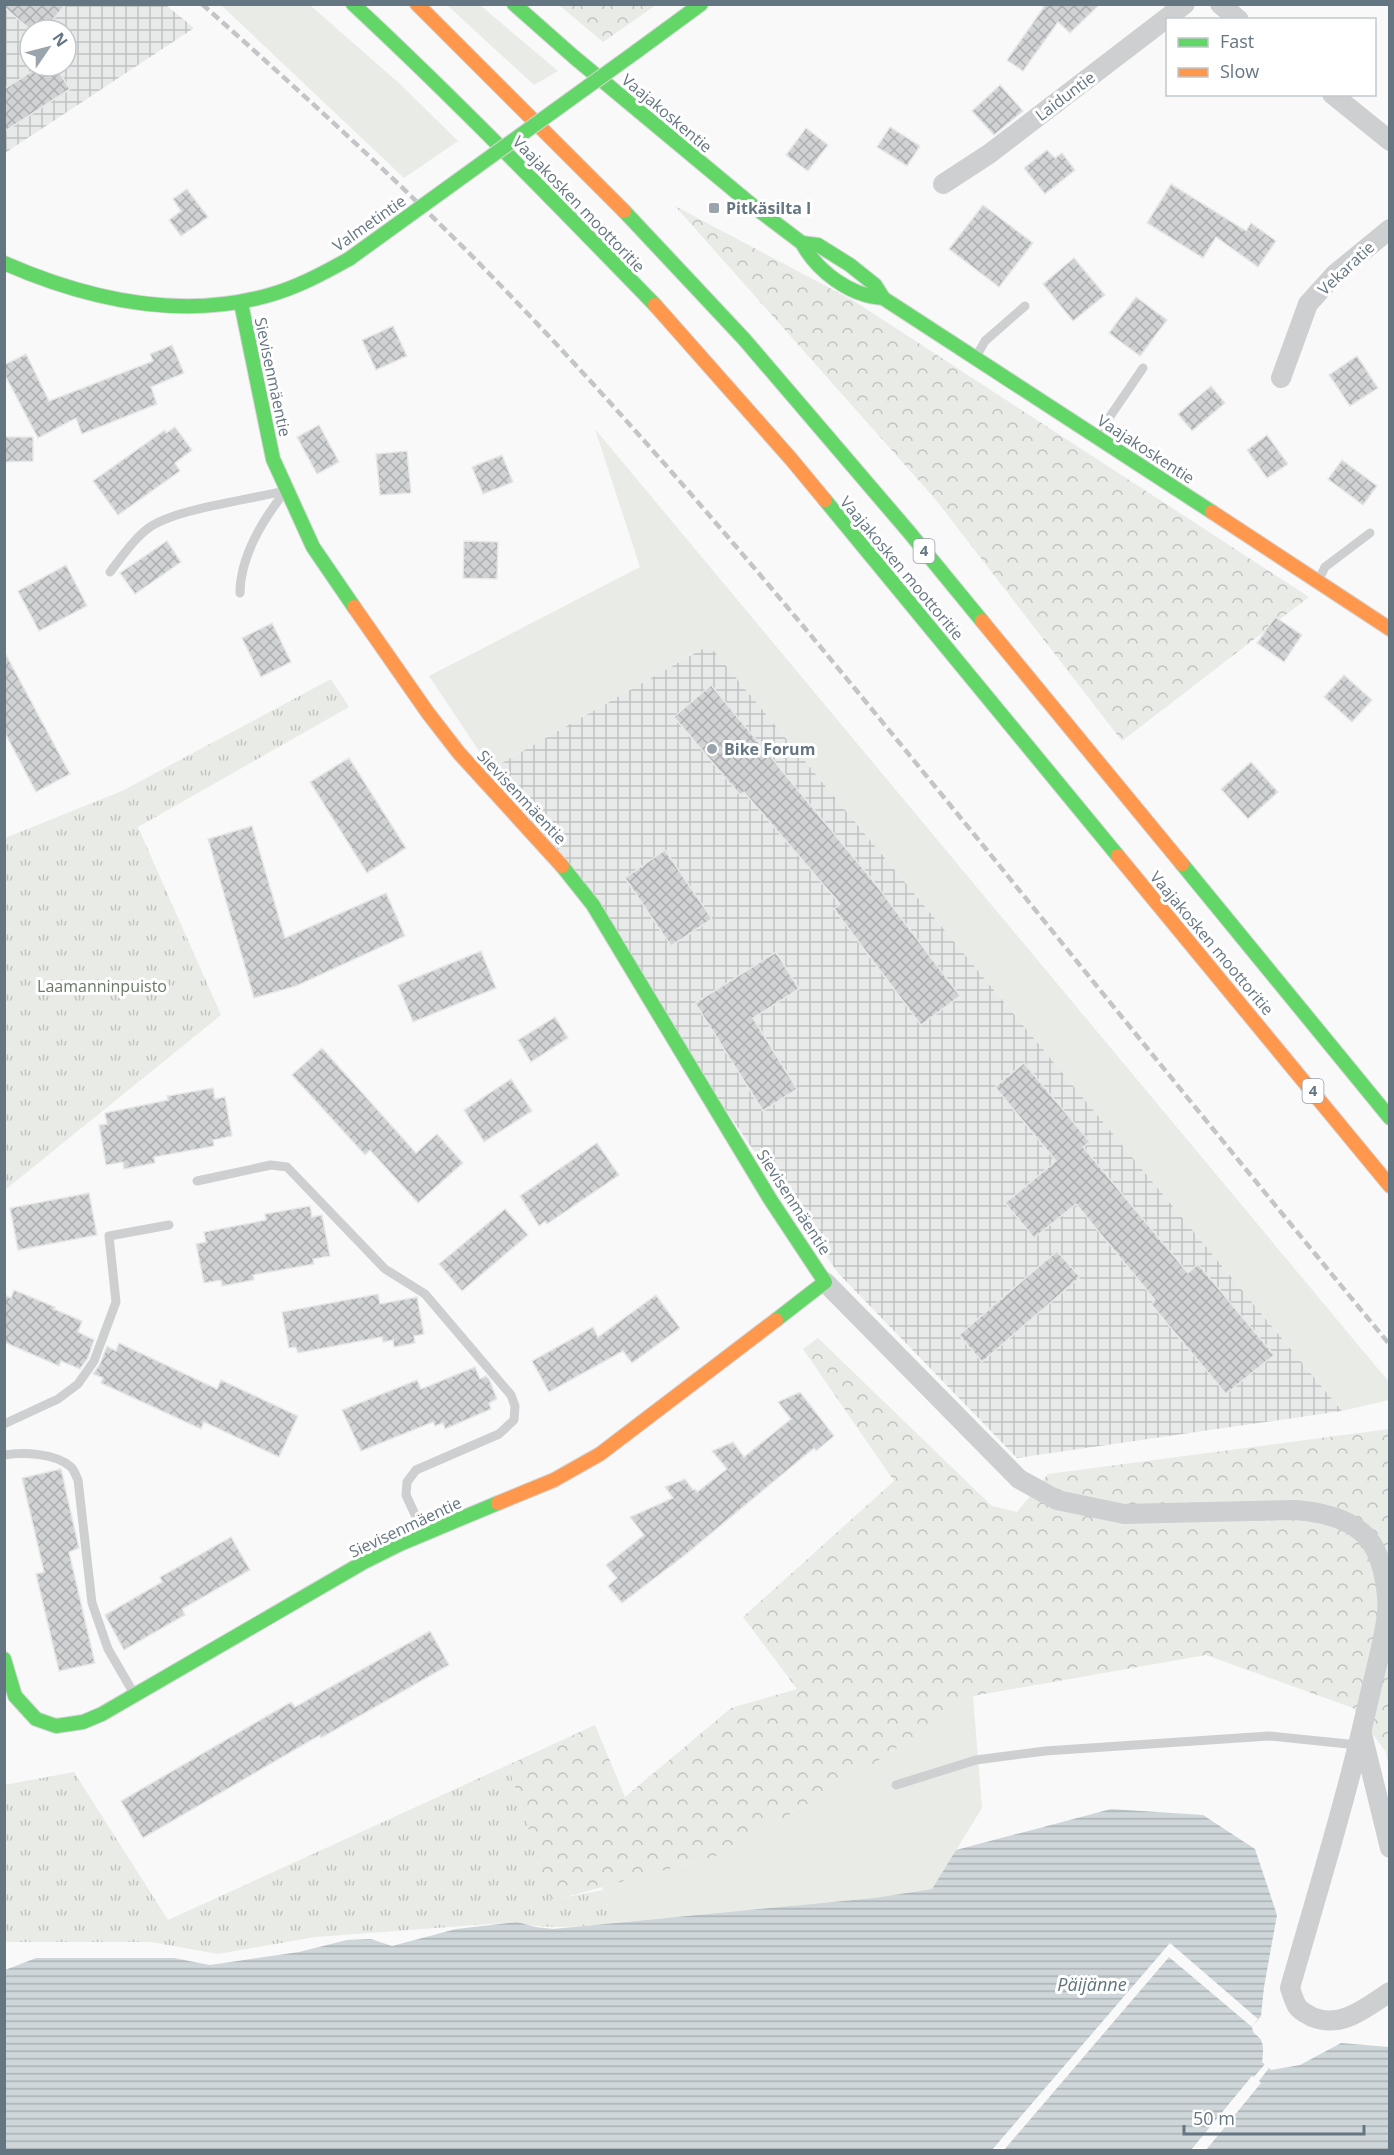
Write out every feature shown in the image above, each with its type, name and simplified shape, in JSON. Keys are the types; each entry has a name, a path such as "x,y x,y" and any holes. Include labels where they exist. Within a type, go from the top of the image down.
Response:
{"main road":[{"name":"Vaajakosken moottoritie","path":"353,4 395,43 666,317 790,459 1389,1186"},
{"name":"Vaajakosken moottoritie","path":"417,4 596,181 744,339 909,532 1389,1118"},
{"name":"Vaajakoskentie","path":"514,4 744,198 802,243 809,256 838,282 868,297 883,298"},
{"name":"Valmetintie","path":"4,263 46,281 118,300 197,308 241,303 297,286 349,259 701,4"},
{"name":"Vaajakoskentie","path":"802,243 818,245 850,265 875,285 883,298 1389,629"},
{"name":"Sievisenmäentie","path":"4,1659 15,1696 36,1719 56,1726 83,1722 102,1714 364,1562 424,1534 554,1480 600,1454 825,1282 771,1199 592,905 563,867 459,753 428,713 313,547 273,459 241,303"}],"street":[{"name":"Laiduntie","path":"1167,18 1185,4"},
{"path":"1220,4 1237,18"},
{"name":"Laiduntie","path":"943,184 989,153 1166,18"},
{"path":"1334,96 1389,141"},
{"name":"Vekaratie","path":"1281,378 1308,304 1335,274 1389,229"},
{"path":"825,1282 1019,1479 1057,1500 1124,1514 1296,1510 1320,1512 1341,1518 1363,1533 1378,1554 1388,1612 1360,1738 1290,1988 1296,2006 1305,2014 1325,2022 1342,2020 1389,1992"},
{"path":"1360,1738 1389,1848"}],"lane":[{"path":"975,357 985,341 1025,306"},
{"path":"1097,436 1143,368"},
{"path":"110,572 134,541 157,522 286,490"},
{"path":"240,593 240,578 257,534 271,508 286,490"},
{"path":"1317,581 1325,567 1370,533"},
{"path":"197,1180 271,1165 287,1167 385,1269 425,1294 511,1395 515,1406 514,1420 499,1434 416,1470 406,1482 406,1495 424,1534"},
{"path":"4,1424 58,1400 78,1383 94,1361 116,1302 109,1236 169,1225"},
{"path":"4,1455 38,1455 58,1459 72,1467 78,1480 92,1603 108,1649 134,1695"},
{"path":"896,1785 976,1760 1045,1751 1269,1736 1360,1738"}],"shaded area":[{"path":"5,5 166,5 194,28 5,153"},
{"path":"709,645 1342,1411 1017,1458 838,1273 491,769"}],"green space":[{"path":"221,5 310,5 400,84 458,141 404,178"},
{"path":"447,5 480,5 558,71 534,85"},
{"path":"559,5 656,5 603,42"},
{"path":"675,206 854,301 1309,597 1122,741 936,500"},
{"path":"595,429 1389,1382 1389,1400 1342,1411 709,645 491,769 429,676 640,567"},
{"name":"Laamanninpuisto","path":"331,679 349,707 138,827 221,1015 5,1190 5,838 122,791"},
{"path":"818,1338 992,1506 1017,1512 1048,1474 1389,1429 1389,1766 1386,1752 1353,1708 1206,1655 973,1696 845,1783 716,1856 551,1901 508,1765 595,1725 625,1797 731,1708 797,1689 743,1617 894,1481 803,1349"},
{"path":"973,1696 982,1808 932,1889 874,1898 613,1923 602,1887 716,1856 845,1783"},
{"path":"508,1765 551,1900 603,1890 613,1923 553,1927 517,1922 315,1937 218,1954 151,1942 5,1942 4,1785 74,1772 168,1920"}],"water":[{"name":"Päijänne","path":"1111,1809 1203,1815 1255,1849 1277,1915 1261,2016 1252,2027 1253,2032 1262,2042 1262,2062 1271,2070 1300,2065 1341,2043 1389,2047 1389,2150 5,2150 5,1970 36,1958 174,1958 210,1965 299,1952 347,1940 371,1939 392,1946 456,1929 517,1922 553,1929 874,1898 932,1889 956,1850"}],"pier":[{"path":"1170,1943 1258,2019 1252,2027 1169,1957 1004,2150 992,2150"},
{"path":"1265,2064 1269,2068 1259,2081 1261,2083 1206,2150 1191,2150 1252,2076 1254,2077"}],"building":[{"path":"4,4 66,4 54,18 18,19 4,7"},
{"path":"1041,4 1100,4 1070,33 1058,22 1023,71 1007,60 1044,7"},
{"path":"21,78 63,78 70,89 4,132 4,89"},
{"path":"1000,85 1023,111 994,135 972,111"},
{"path":"890,127 920,146 907,166 877,147"},
{"path":"806,128 828,145 808,171 786,155"},
{"path":"1047,150 1055,158 1062,153 1075,170 1045,194 1024,168"},
{"path":"1171,184 1246,231 1251,223 1276,241 1258,267 1216,237 1203,258 1147,223"},
{"path":"187,189 208,217 181,236 169,220 181,211 173,199"},
{"path":"983,205 1033,243 999,287 949,249"},
{"path":"1074,258 1105,295 1073,321 1043,284"},
{"path":"1136,297 1167,320 1140,356 1109,333"},
{"path":"393,326 407,356 376,370 362,340"},
{"path":"172,345 184,373 151,387 157,404 82,434 76,418 38,438 4,373 4,365 26,354 49,401 153,361 150,354"},
{"path":"1357,356 1378,388 1350,406 1329,375"},
{"path":"1211,386 1225,403 1192,431 1178,414"},
{"path":"319,425 339,462 317,474 297,437"},
{"path":"175,427 192,450 175,463 180,471 118,515 93,481 165,430 166,433"},
{"path":"1267,435 1288,464 1267,478 1247,450"},
{"path":"4,437 33,437 33,461 4,462"},
{"path":"407,451 411,493 380,495 376,454"},
{"path":"502,455 513,482 483,494 472,467"},
{"path":"1342,460 1377,486 1363,505 1328,479"},
{"path":"167,541 181,562 135,594 120,573"},
{"path":"464,541 498,542 497,579 463,578"},
{"path":"66,565 87,606 39,631 18,591"},
{"path":"1275,617 1302,635 1284,662 1257,643"},
{"path":"272,623 291,662 261,677 242,638"},
{"path":"4,651 70,774 36,792 4,731"},
{"path":"1344,675 1372,700 1352,722 1324,697"},
{"path":"711,685 874,882 960,996 921,1025 834,909 840,904 744,792 740,795 674,717"},
{"path":"349,758 406,848 367,873 310,782"},
{"path":"1251,762 1278,792 1248,819 1221,789"},
{"path":"252,826 285,938 386,893 405,936 296,986 254,998 208,839"},
{"path":"665,850 712,919 671,946 625,878"},
{"path":"481,951 496,988 413,1022 398,985"},
{"path":"776,952 799,989 753,1018 797,1089 763,1111 695,1003"},
{"path":"555,1017 568,1038 531,1062 518,1040"},
{"path":"322,1048 416,1153 437,1134 463,1163 418,1203 370,1150 365,1155 292,1075"},
{"path":"1024,1063 1090,1142 1083,1147 1188,1273 1198,1264 1274,1355 1226,1394 1151,1304 1155,1300 1076,1204 1034,1238 1005,1203 1056,1161 995,1087"},
{"path":"511,1079 532,1111 484,1142 464,1110"},
{"path":"213,1088 215,1099 225,1097 232,1136 213,1140 214,1146 154,1157 155,1163 124,1169 123,1162 106,1165 99,1125 107,1124 105,1113 168,1100 167,1096"},
{"path":"597,1143 619,1175 547,1224 545,1221 539,1226 520,1196"},
{"path":"89,1193 97,1235 18,1250 10,1208"},
{"path":"310,1206 312,1217 322,1215 330,1256 313,1259 314,1264 253,1275 254,1280 222,1286 221,1280 204,1283 196,1244 206,1242 204,1232 266,1220 265,1214"},
{"path":"505,1209 528,1235 462,1291 439,1264"},
{"path":"1057,1251 1080,1277 982,1362 959,1335"},
{"path":"14,1290 82,1321 78,1332 94,1340 88,1358 80,1369 61,1361 59,1366 4,1342 4,1295 11,1298"},
{"path":"378,1294 380,1304 417,1297 424,1334 414,1336 415,1343 394,1347 393,1340 383,1342 382,1337 298,1353 296,1347 289,1348 282,1312"},
{"path":"656,1295 680,1328 632,1363 623,1351 549,1392 532,1361 593,1327 598,1337"},
{"path":"119,1343 217,1389 221,1380 298,1416 279,1457 204,1422 201,1429 101,1383 103,1378 93,1374 107,1346 116,1351"},
{"path":"475,1367 480,1379 486,1376 489,1379 497,1399 489,1403 491,1409 445,1429 443,1423 435,1426 433,1422 361,1451 342,1410 417,1380 421,1389"},
{"path":"800,1392 834,1436 816,1451 814,1448 685,1555 622,1603 608,1586 617,1578 606,1565 644,1535 630,1517 673,1498 665,1487 685,1479 697,1492 727,1469 712,1451 733,1442 744,1457 791,1419 778,1402"},
{"path":"61,1469 79,1548 69,1552 95,1663 59,1671 36,1574 44,1572 22,1478"},
{"path":"231,1537 250,1570 182,1609 185,1615 124,1650 105,1615 162,1582 160,1577"},
{"path":"430,1631 449,1665 321,1738 320,1735 143,1838 121,1801 291,1702 295,1707"}],"railway":[{"path":"202,4 336,125 466,250 535,321 668,468 860,695 1390,1345"}],"traffic: fast":[{"path":"353,4 468,115 655,305"},
{"path":"514,4 753,206 802,243 818,245 850,265 875,285 882,296"},
{"path":"637,51 701,4"},
{"path":"349,259 637,51"},
{"path":"624,211 744,339 982,621"},
{"path":"802,243 816,263 836,280 859,292 883,298 1212,512"},
{"path":"4,263 35,276 99,296 166,306 199,306 233,303 277,293 309,280 349,259"},
{"path":"241,303 273,459 313,547 354,607"},
{"path":"825,500 1118,856"},
{"path":"1182,864 1390,1118"},
{"path":"562,866 593,905 770,1199 825,1282 776,1320"},
{"path":"4,1659 15,1696 36,1719 56,1726 83,1722 102,1714 364,1562 400,1544 498,1503"}],"traffic: slow":[{"path":"417,4 624,211"},
{"path":"655,305 825,500"},
{"path":"1212,512 1390,629"},
{"path":"354,607 428,713 459,753 562,866"},
{"path":"982,621 1182,864"},
{"path":"1118,856 1390,1186"},
{"path":"498,1503 554,1480 600,1454 776,1320"}],"place":[{"name":"Pitkäsilta I","path":"714,208"},
{"name":"Bike Forum","path":"712,749"}]}
